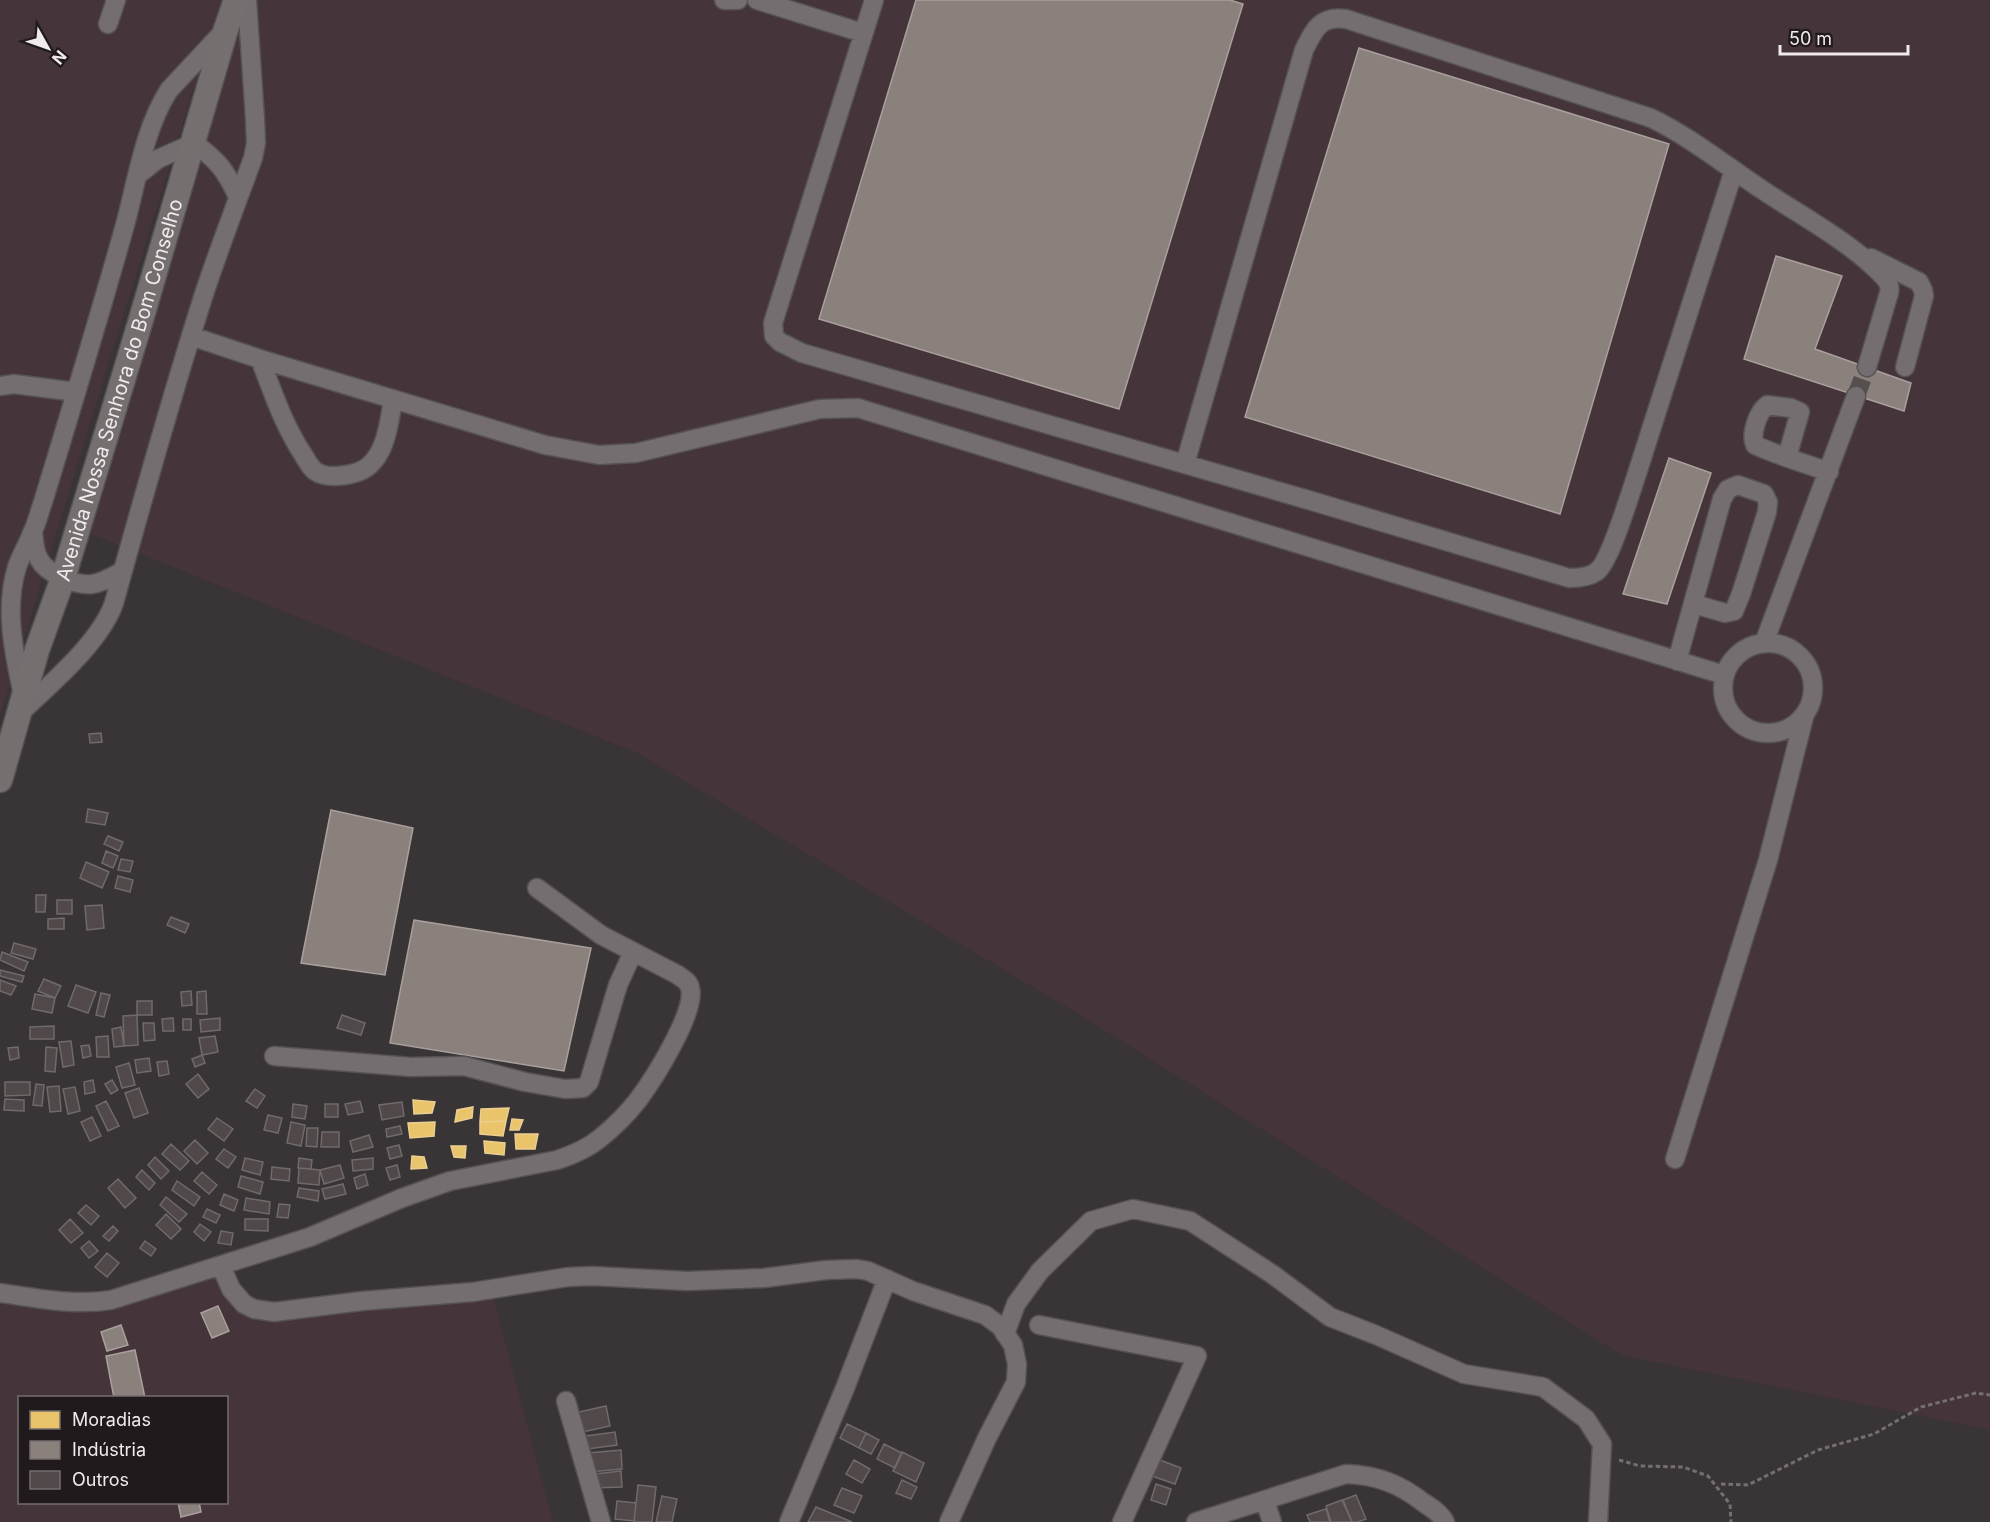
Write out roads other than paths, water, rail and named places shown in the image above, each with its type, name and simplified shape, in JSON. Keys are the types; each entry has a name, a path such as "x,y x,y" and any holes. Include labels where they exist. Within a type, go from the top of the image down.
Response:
{"main road":[{"name":"Avenida Nossa Senhora do Bom Conselho","path":"0,780 37,650 63,578 236,0"}],"street":[{"path":"108,24 116,0"},
{"path":"21,706 88,644 110,615 191,336 253,158 256,143 247,0"},
{"path":"724,0 738,0"},
{"path":"757,0 863,33"},
{"path":"874,0 773,323 774,336 785,346 802,353 1569,578 1578,578 1597,572 1604,564 1633,486 1734,170"},
{"path":"1185,464 1304,50 1311,35 1324,20 1335,17 1651,117 1677,130 1846,245 1882,275 1890,288 1867,367"},
{"path":"21,706 10,627 16,570 33,531 76,392 151,128 162,101 180,76 226,29"},
{"path":"139,174 158,159 194,143 219,164 238,197"},
{"path":"1846,245 1919,282 1923,290 1922,305 1905,367"},
{"path":"191,336 545,446 599,455 636,453 820,409 858,408 1724,675"},
{"path":"260,359 281,414 296,445 315,471 324,475 344,476 362,471 372,464 386,436 393,399"},
{"path":"0,386 14,384 76,392"},
{"path":"1764,643 1856,396"},
{"path":"1787,457 1829,472"},
{"path":"1677,661 1719,507 1725,493 1732,486 1738,485 1764,494 1768,502 1767,512 1734,610 1725,612 1694,604"},
{"path":"33,531 38,558 45,566 63,578 77,584 94,584 123,571"},
{"path":"1675,1159 1768,860 1804,717 1812,701 1814,684 1809,667 1797,653 1782,645 1764,643 1747,648 1733,660 1724,675 1723,693 1728,710 1739,724 1755,732 1773,734 1790,729 1804,717"},
{"path":"0,1293 92,1303 128,1295 310,1237 402,1198 450,1181 557,1160 598,1140 626,1113 650,1083 676,1036 690,1003 690,986 687,982 601,935 537,888"},
{"path":"274,1056 411,1067 464,1066 525,1082 565,1089 583,1088 589,1082 618,985 633,952"},
{"path":"1005,1334 1016,1304 1040,1271 1091,1221 1133,1209 1190,1221 1272,1274 1330,1317 1464,1374 1543,1387 1586,1419 1602,1444 1598,1522"},
{"path":"221,1266 231,1289 244,1304 254,1309 274,1312 362,1301 473,1292 593,1276 716,1281 857,1269 887,1279 913,1291 985,1315 1000,1326 1013,1345 1017,1364 1016,1382 949,1522"},
{"path":"789,1522 845,1388 887,1279"},
{"path":"1039,1325 1197,1356 1122,1522"},
{"path":"566,1401 601,1522"},
{"path":"1196,1522 1265,1502 1346,1474 1366,1475 1386,1480 1414,1495 1434,1510 1444,1522"},
{"path":"1265,1502 1272,1522"}],"tunnel":[{"path":"1856,396 1867,367"}]}
